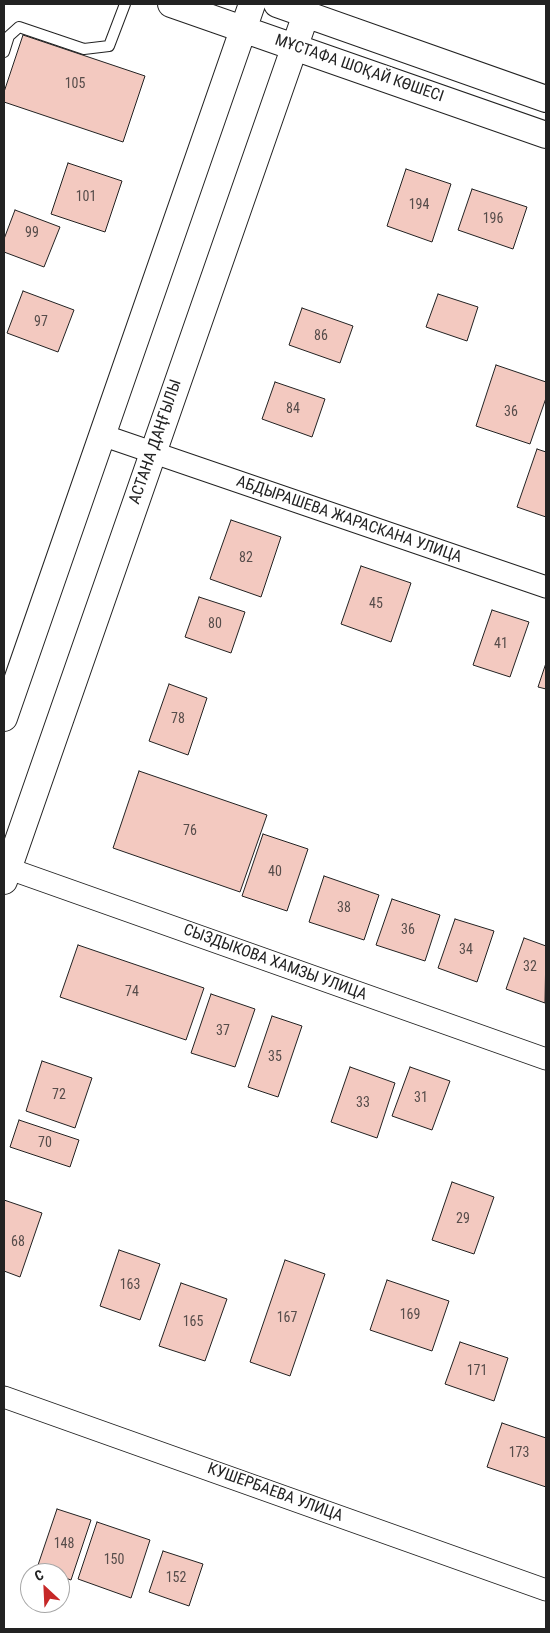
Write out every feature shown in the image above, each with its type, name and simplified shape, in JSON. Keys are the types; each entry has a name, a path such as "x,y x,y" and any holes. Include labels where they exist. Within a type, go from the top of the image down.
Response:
{"street":[{"name":"МҰСТАФА ШОҚАЙ КӨШЕСІ","path":"171,4 546,135"},
{"path":"4,718 252,4"},
{"name":"МҰСТАФА ШОҚАЙ КӨШЕСІ","path":"278,4 307,9 546,99"},
{"name":"АСТАНА ДАҢҒЫЛЫ","path":"5,872 307,9"},
{"name":"АБДЫРАШЕВА ЖАРАСКАНА УЛИЦА","path":"102,435 546,586"},
{"name":"СЫЗДЫКОВА ХАМЗЫ УЛИЦА","path":"5,872 546,1060"},
{"name":"КУШЕРБАЕВА УЛИЦА","path":"4,1396 546,1590"}],"lane":[{"path":"4,52 10,36 20,27 84,49 109,46 126,4"}],"building":[{"path":"23,35 145,76 123,142 4,102 4,92"},
{"path":"68,163 122,181 105,232 51,214"},
{"path":"406,169 451,184 432,242 387,226"},
{"path":"472,189 527,207 513,249 458,230"},
{"path":"15,210 60,227 44,267 4,252 4,239"},
{"path":"23,291 74,310 58,352 7,333"},
{"path":"438,294 478,307 467,341 426,327"},
{"path":"302,308 353,326 340,363 289,345"},
{"path":"496,365 546,382 546,398 530,444 476,426"},
{"path":"275,382 325,399 312,437 262,419"},
{"path":"537,449 546,452 546,517 517,507"},
{"path":"231,520 281,537 261,597 210,579"},
{"path":"361,566 411,583 391,642 341,624"},
{"path":"199,597 245,612 231,653 185,637"},
{"path":"492,610 529,622 510,677 473,665"},
{"path":"546,663 546,689 538,687"},
{"path":"169,684 207,698 188,755 149,741"},
{"path":"139,771 267,815 240,892 113,848"},
{"path":"263,834 308,849 287,911 242,896"},
{"path":"324,876 379,895 364,940 309,922"},
{"path":"392,899 440,915 425,961 376,945"},
{"path":"455,919 494,931 477,982 438,968"},
{"path":"524,938 546,946 545,1003 506,989"},
{"path":"78,945 204,988 186,1040 60,997"},
{"path":"211,994 255,1009 235,1067 191,1053"},
{"path":"272,1016 302,1026 278,1097 248,1087"},
{"path":"42,1061 92,1078 75,1128 26,1111"},
{"path":"350,1067 395,1083 377,1138 331,1122"},
{"path":"410,1067 450,1081 432,1130 392,1116"},
{"path":"19,1120 79,1140 70,1167 10,1147"},
{"path":"452,1182 494,1197 474,1254 432,1240"},
{"path":"4,1200 42,1213 20,1277 4,1271"},
{"path":"119,1250 160,1264 140,1320 100,1306"},
{"path":"285,1260 325,1274 290,1376 250,1362"},
{"path":"387,1280 449,1301 432,1351 370,1330"},
{"path":"181,1283 227,1299 205,1361 159,1346"},
{"path":"460,1342 508,1358 494,1401 445,1384"},
{"path":"502,1423 546,1438 546,1487 487,1467"},
{"path":"57,1509 91,1520 71,1580 70,1563 39,1563"},
{"path":"97,1522 150,1540 131,1598 78,1579"},
{"path":"163,1551 203,1564 189,1606 149,1592"}]}
